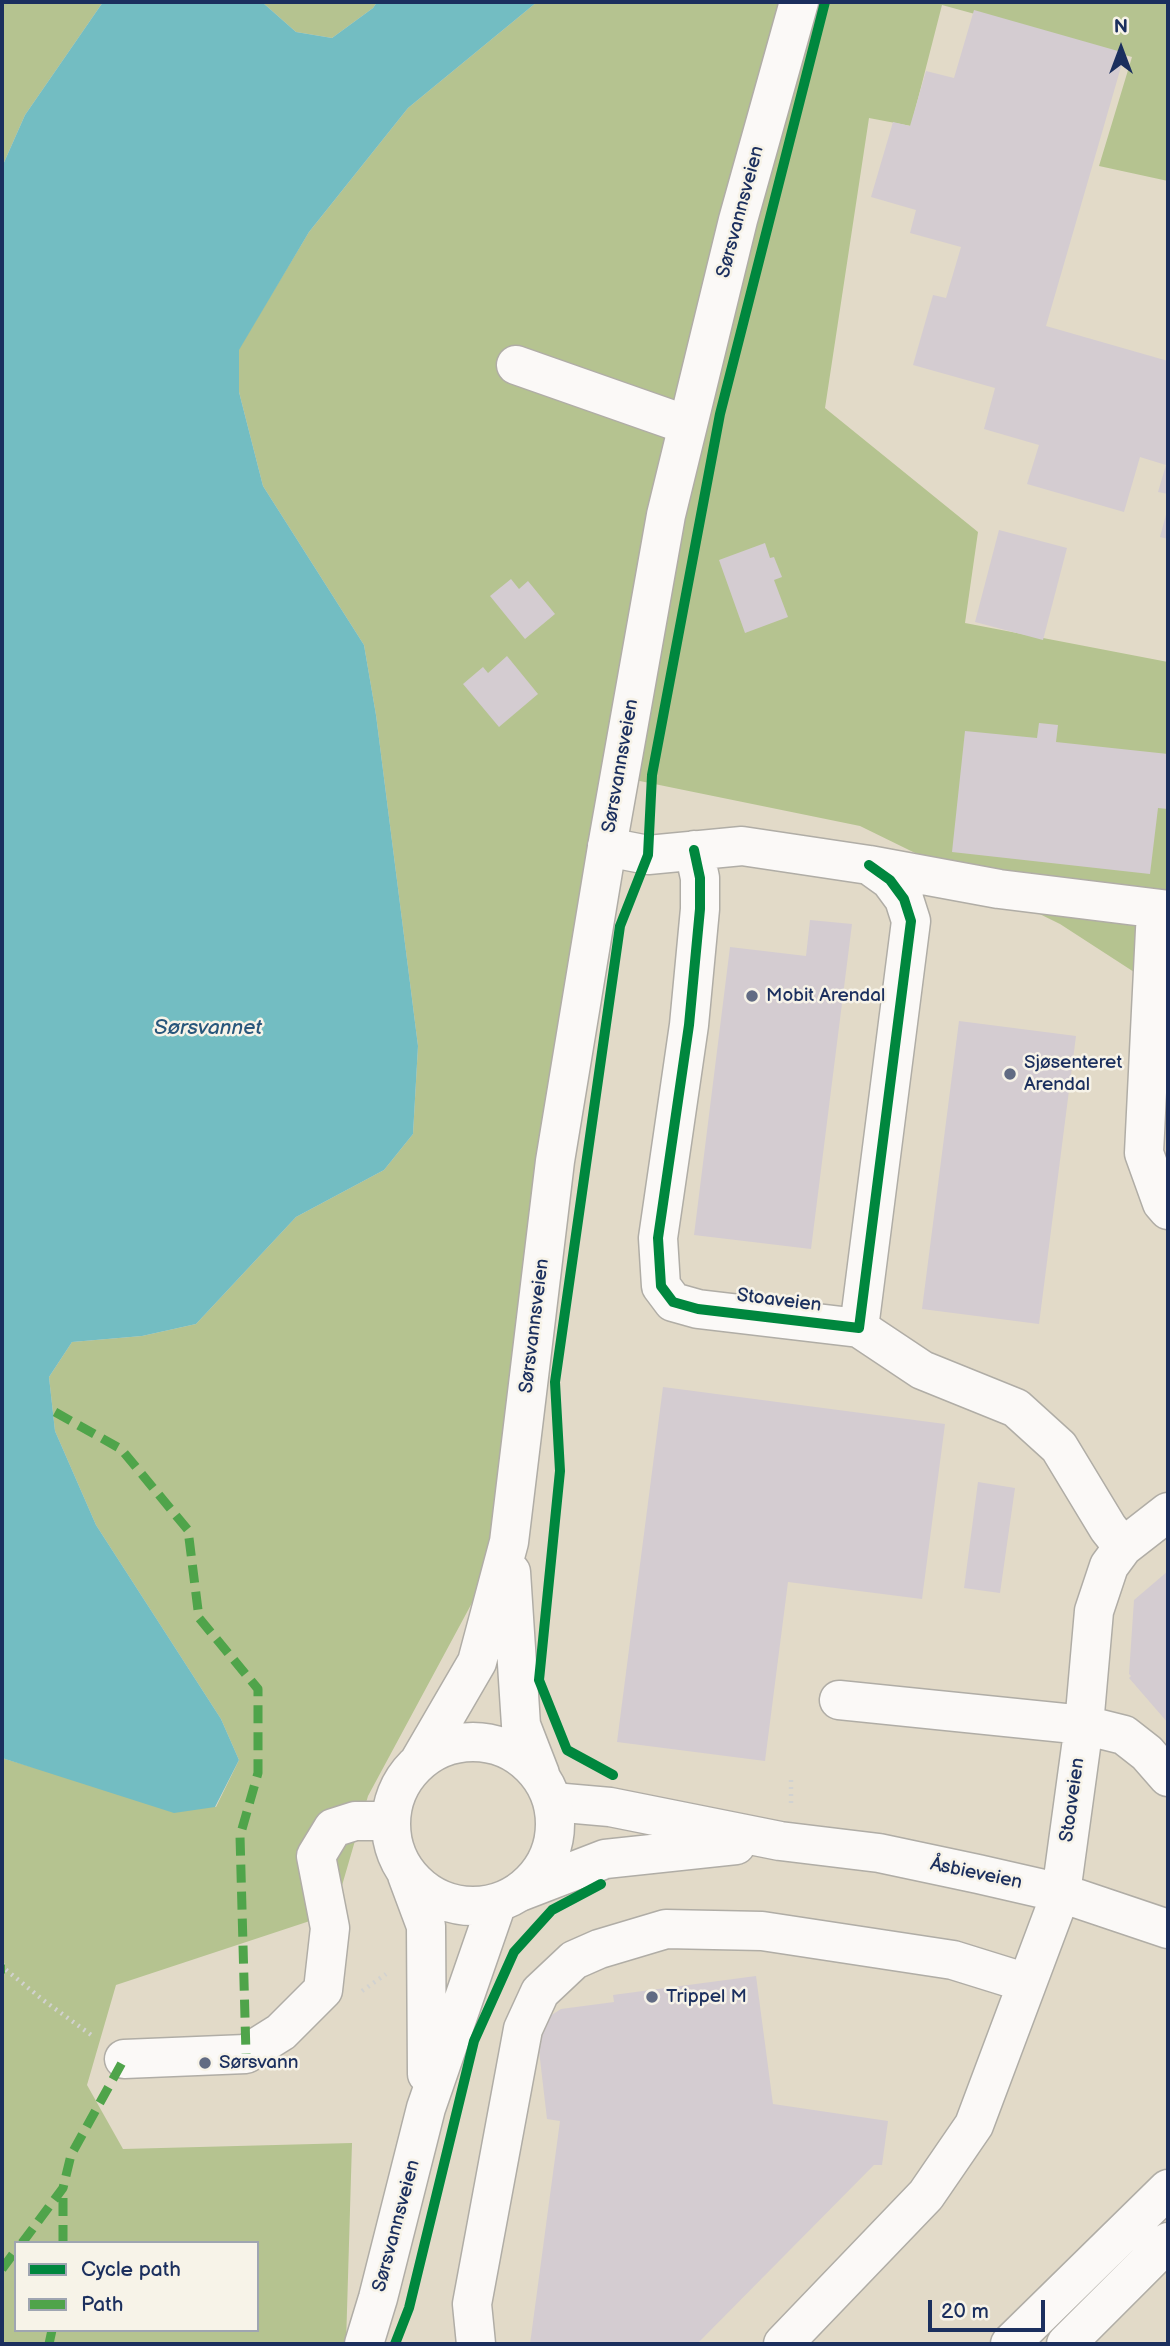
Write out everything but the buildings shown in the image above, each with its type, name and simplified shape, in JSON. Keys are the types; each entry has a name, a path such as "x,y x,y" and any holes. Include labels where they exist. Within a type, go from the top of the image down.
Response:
{"main road":[{"name":"Sørsvannsveien","path":"419,1760 477,1662 509,1542 555,1161 666,515 738,220 799,2"},
{"path":"516,365 687,425"},
{"path":"607,847 648,855 742,846 869,865 999,890 1162,911 1143,1153 1162,1203 1168,1210"},
{"name":"Stoaveien","path":"694,850 700,878 700,909 689,1025 658,1238 662,1286 673,1303 698,1309 859,1328 922,1370 1016,1408 1059,1447 1108,1528 1123,1547"},
{"path":"859,1328 911,921 904,899 890,880 869,865"},
{"name":"Stoaveien","path":"783,2344 926,2195 974,2125 1061,1894 1084,1725 1094,1611 1109,1566 1123,1547 1168,1512"},
{"name":"Sørsvannsveien","path":"509,1542 521,1725 547,1789"},
{"path":"839,1700 1084,1725 1124,1735 1147,1753 1168,1777"},
{"path":"470,1741 498,1745 522,1758 547,1789 556,1826 551,1852 540,1874 510,1897 472,1907 448,1903 425,1892 407,1875 397,1859 391,1840 390,1821 394,1798 404,1777 419,1760 443,1746 470,1741"},
{"name":"Åsbieveien","path":"547,1789 610,1807 780,1841 878,1853 1061,1894 1168,1928"},
{"path":"124,2059 246,2054 281,2032 323,1990 330,1928 316,1856 333,1828 355,1821 390,1821"},
{"name":"Åsbieveien","path":"510,1897 605,1859 780,1841"},
{"name":"Sørsvannsveien","path":"407,1875 426,1926 426,2108"},
{"name":"Sørsvannsveien","path":"364,2344 426,2108 510,1897"},
{"path":"476,2344 472,2304 523,2029 540,1992 574,1960 599,1949 666,1929 762,1931 953,1960 1027,1983"},
{"path":"1010,2344 1168,2189"},
{"path":"1066,2344 1168,2242"}],"path":[{"path":"2,1964 43,2000 124,2059"}],"green space":[{"path":"2,2 103,2 25,115 2,167"},
{"path":"262,2 377,2 373,8 332,38 296,32"},
{"path":"537,2 1168,2 1168,181 1099,166 1132,57 942,5 911,126 869,118 825,408 978,532 965,623 1168,662 1168,994 1060,924 860,826 630,779 577,909 549,1140 532,1375 480,1588 368,1796 334,1913 116,1985 87,2085 123,2149 352,2143 346,2344 2,2344 2,1758 216,1807 239,1760 221,1719 96,1525 55,1431 49,1377 72,1342 142,1336 196,1324 296,1217 384,1170 413,1134 418,1046 376,715 364,645 263,486 239,392 238,350 309,232 408,108"}],"water":[{"name":"Sørsvannet","path":"103,2 262,2 296,32 332,38 373,8 377,2 537,2 408,108 309,232 239,350 239,392 263,486 364,645 376,715 418,1046 413,1134 384,1170 296,1217 196,1324 142,1336 72,1342 49,1377 55,1431 96,1525 221,1719 239,1760 215,1807 174,1813 2,1758 2,167 25,115"}],"marked path":[{"path":"55,1412 121,1449 188,1530 199,1618 258,1689 258,1773 240,1836 246,2054"},
{"path":"23,2241 63,2188 71,2155 124,2059"},
{"path":"63,2188 63,2241"},
{"path":"2,2269 14,2253"},
{"path":"49,2344 52,2332"}],"cycle path":[{"path":"613,1775 567,1750 539,1680 560,1471 555,1382 620,926 648,855 652,775 720,414 825,2"},
{"path":"694,850 700,878 700,909 689,1025 658,1238 661,1286 673,1302 698,1309 859,1328 911,921 904,899 890,880 869,865"},
{"path":"395,2344 409,2308 474,2041 514,1952 552,1910 601,1884"}],"place":[{"name":"Mobit Arendal","path":"752,996"},
{"name":"Sjøsenteret Arendal","path":"1010,1074"},
{"name":"Trippel M","path":"652,1997"},
{"name":"Sørsvann","path":"205,2063"}]}
